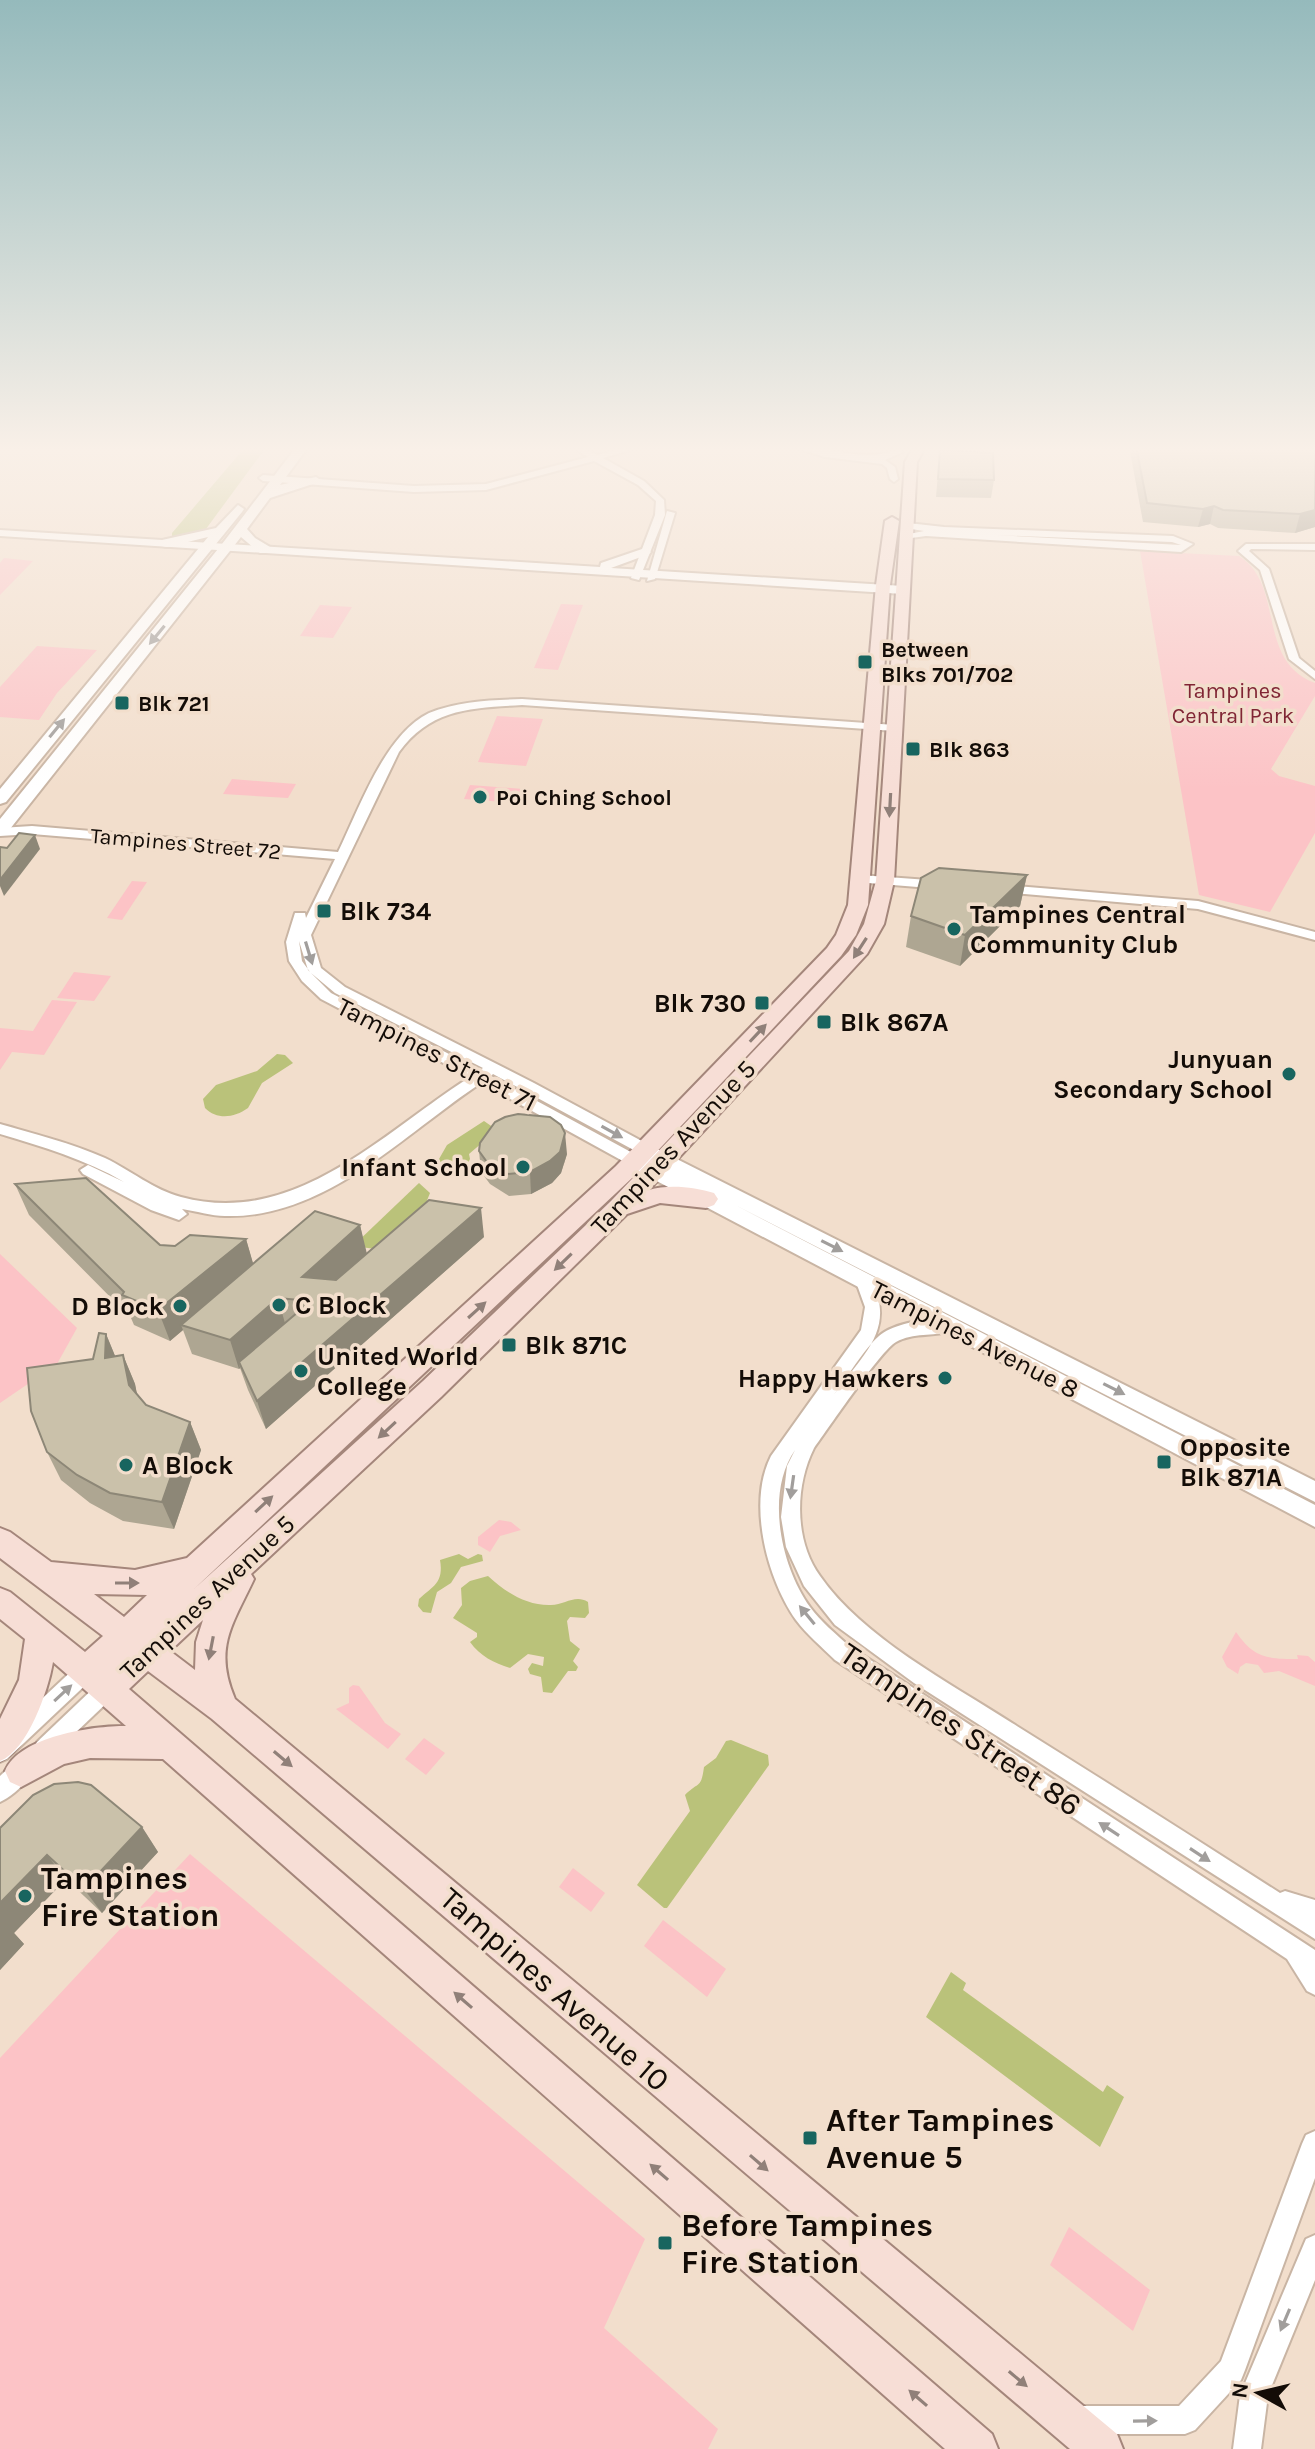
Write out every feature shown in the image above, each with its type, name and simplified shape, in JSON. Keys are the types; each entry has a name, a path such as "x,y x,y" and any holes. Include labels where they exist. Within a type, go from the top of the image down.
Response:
{"main road":[{"path":"172,560 182,577"},
{"path":"3,794 195,560"},
{"path":"2,826 217,560"},
{"name":"Tampines Avenue 5","path":"136,1642 255,1553 432,1389 619,1207 649,1160 834,952 854,918 860,879 888,560"},
{"name":"Tampines Avenue 5","path":"96,1681 136,1642 207,1557 505,1285 649,1160 857,954 874,924 885,881 905,560"},
{"path":"619,1207 660,1195 706,1199"},
{"name":"Tampines Avenue 10","path":"0,1541 223,1709 1102,2449"},
{"path":"223,1709 210,1681 208,1661 223,1606 255,1553"},
{"path":"49,1575 120,1584 154,1583 207,1557"},
{"path":"0,1601 262,1824 977,2449"},
{"path":"5,1765 34,1683 40,1635"},
{"path":"5,1765 96,1741 165,1744"}],"street":[{"path":"395,560 903,593"},
{"path":"430,560 637,575"},
{"path":"586,570 624,560"},
{"path":"637,575 642,560"},
{"path":"651,576 655,560"},
{"path":"1264,560 1270,563 1281,560"},
{"path":"1270,563 1294,659 1315,676"},
{"name":"Tampines Street 71","path":"649,1160 486,1072 332,1000 296,966 292,952 294,931 393,752 409,730 456,707 522,702 895,728"},
{"name":"Tampines Street 72","path":"2,826 336,855"},
{"path":"860,879 961,886"},
{"path":"990,888 1198,905 1315,936"},
{"path":"0,1129 114,1169 177,1203 222,1211 263,1208 322,1186 486,1072"},
{"path":"0,1140 104,1177 169,1211 195,1218 228,1221 263,1218 307,1204 355,1174 373,1160 386,1143"},
{"name":"Tampines Avenue 8","path":"649,1160 706,1199 1315,1517"},
{"name":"Tampines Avenue 8","path":"649,1160 1315,1492"},
{"name":"Tampines Street 86","path":"864,1282 874,1299 875,1316 857,1364 796,1466 790,1517 796,1547 811,1580 842,1619 921,1676 1315,1928"},
{"name":"Tampines Street 86","path":"945,1326 912,1328 886,1339 857,1364 777,1461 770,1486 769,1510 777,1561 803,1613 842,1653 1315,1964"},
{"path":"5,1765 96,1681"},
{"path":"1264,1896 1315,1911"},
{"path":"1290,1948 1315,1983"},
{"path":"1067,2419 1185,2420 1214,2391 1231,2370 1315,2144"},
{"path":"1247,2449 1254,2395 1315,2248"}],"green space":[{"path":"2,560 33,561 0,595"},
{"name":"Tampines Central Park","path":"1142,560 1244,560 1262,585 1284,658 1296,672 1315,683 1315,696 1271,769 1279,776 1315,786 1315,833 1270,912 1199,895"},
{"path":"561,604 583,605 558,670 534,668"},
{"path":"320,605 352,607 333,638 300,636"},
{"path":"37,646 97,650 57,693 39,720 0,717 0,687"},
{"path":"497,716 543,719 526,766 478,762"},
{"path":"232,779 296,784 288,798 223,794"},
{"path":"470,785 523,789 518,803 464,799"},
{"path":"132,881 147,882 122,920 107,918"},
{"path":"74,972 111,976 94,1001 57,998"},
{"path":"52,1000 77,1002 44,1055 12,1052 0,1070 0,1028 33,1031"},
{"path":"0,1254 77,1328 57,1364 0,1403"},
{"path":"499,1520 511,1522 521,1530 500,1536 490,1552 478,1545 478,1537"},
{"path":"1236,1632 1249,1647 1262,1655 1287,1659 1298,1659 1297,1655 1308,1656 1315,1662 1315,1686 1279,1671 1264,1673 1258,1665 1246,1663 1240,1667 1238,1674 1227,1667 1222,1657"},
{"path":"359,1686 385,1723 401,1734 388,1749 336,1709 349,1703 349,1688"},
{"path":"424,1738 445,1753 426,1775 405,1759"},
{"path":"190,1854 645,2239 604,2328 718,2429 708,2449 0,2449 0,2058"},
{"path":"573,1868 605,1893 591,1912 559,1887"},
{"path":"663,1920 726,1969 707,1997 644,1946"},
{"path":"1069,2227 1150,2290 1133,2331 1050,2265"}],"shaded area":[{"path":"277,1054 285,1055 293,1063 262,1083 248,1108 226,1116 205,1108 203,1099 216,1085 257,1071"},
{"path":"484,1121 497,1130 469,1154 470,1159 460,1179 437,1171 435,1166 447,1145"},
{"path":"419,1183 430,1193 422,1213 383,1250 353,1246"},
{"path":"459,1554 468,1559 482,1555 483,1561 461,1567 451,1583 437,1592 431,1613 423,1612 418,1606 419,1599 439,1579 440,1560"},
{"path":"488,1576 509,1592 533,1603 556,1605 574,1599 588,1602 589,1613 585,1618 570,1617 567,1621 570,1641 580,1649 573,1661 578,1667 576,1671 568,1671 552,1693 543,1692 541,1677 530,1674 528,1669 532,1663 543,1666 544,1657 528,1654 510,1668 498,1664 470,1642 477,1637 477,1633 453,1618 462,1605 461,1588 470,1581"},
{"path":"731,1740 768,1755 769,1765 667,1908 664,1908 637,1885 690,1811 685,1795 699,1784 704,1767 716,1758 726,1741"},
{"path":"951,1972 966,1983 963,1990 1103,2092 1107,2085 1124,2097 1100,2147 926,2017"}],"building":[{"path":"19,833 35,835 0,880 0,847 7,848"},
{"path":"939,868 1027,875 965,935 911,916 921,878"},
{"path":"518,1114 550,1117 561,1125 565,1133 560,1152 550,1161 530,1172 507,1174 487,1162 479,1151 480,1143 495,1122"},
{"path":"86,1178 160,1245 175,1246 190,1235 246,1239 158,1310 122,1295 124,1292 15,1184"},
{"path":"429,1200 481,1208 257,1401 239,1362 311,1301 278,1298 230,1340 181,1325 315,1211 360,1225 302,1277 336,1280"},
{"name":"A Block","path":"99,1333 106,1334 105,1358 123,1355 129,1385 146,1405 190,1422 162,1502 110,1493 77,1475 47,1452 31,1411 27,1368 93,1359"},
{"path":"78,1782 91,1785 142,1827 84,1889 47,1855 0,1903 0,1828 33,1795 54,1784"}],"place":[{"name":"Between Blks 701/702","path":"865,662"},
{"name":"Blk 721","path":"122,703"},
{"name":"Blk 863","path":"913,749"},
{"name":"Poi Ching School","path":"480,797"},
{"name":"Blk 734","path":"324,911"},
{"name":"Tampines Central Community Club","path":"954,929"},
{"name":"Blk 730","path":"762,1003"},
{"name":"Blk 867A","path":"824,1022"},
{"name":"Junyuan Secondary School","path":"1289,1074"},
{"name":"Infant School","path":"523,1167"},
{"name":"C Block","path":"279,1305"},
{"name":"D Block","path":"180,1306"},
{"name":"Blk 871C","path":"509,1345"},
{"name":"United World College","path":"301,1371"},
{"name":"Happy Hawkers","path":"945,1378"},
{"name":"Opposite Blk 871A","path":"1164,1462"},
{"name":"A Block","path":"126,1465"},
{"name":"Tampines Fire Station","path":"25,1896"},
{"name":"After Tampines Avenue 5","path":"810,2138"},
{"name":"Before Tampines Fire Station","path":"665,2243"}]}
